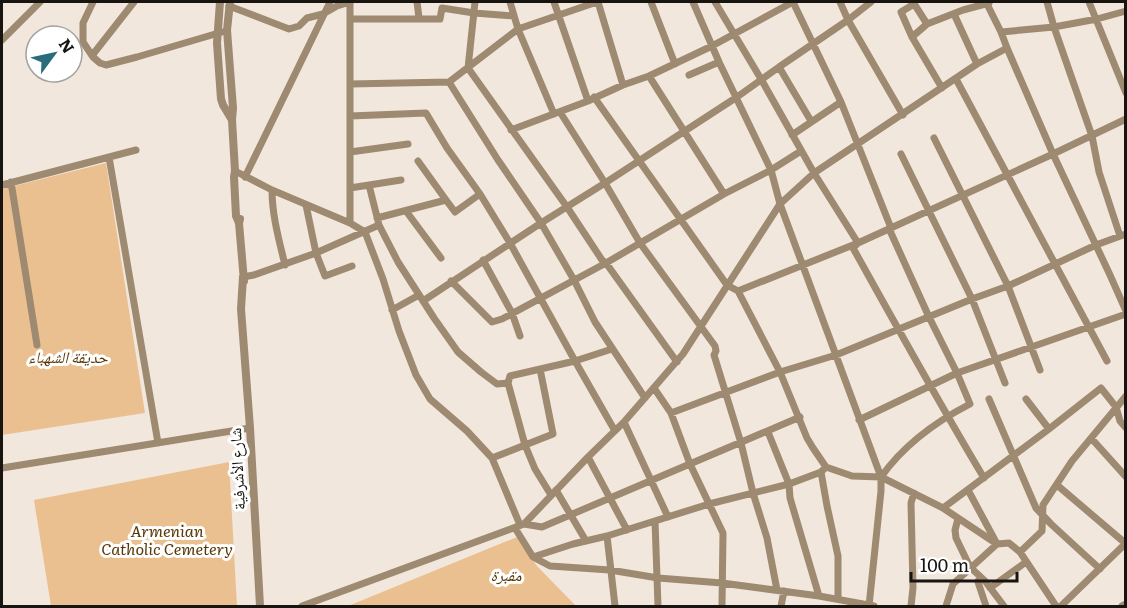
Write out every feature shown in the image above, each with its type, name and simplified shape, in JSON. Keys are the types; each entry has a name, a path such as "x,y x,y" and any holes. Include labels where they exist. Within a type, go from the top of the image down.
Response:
{"street":[{"path":"2,40 40,2"},
{"path":"93,2 83,23 83,42 93,57 106,65 227,30"},
{"path":"93,57 134,2"},
{"name":"شارع الأشرفية","path":"220,2 217,43 222,99 232,120"},
{"path":"245,177 330,2"},
{"path":"230,4 289,29 299,26 307,18 323,14 350,2 350,223"},
{"path":"417,2 418,18"},
{"path":"475,2 468,68 602,260 677,362"},
{"path":"510,2 518,29 557,113 605,183 640,243 715,346 714,355 741,443 781,591 781,606"},
{"path":"554,2 591,99 639,160 727,285 738,291 780,372 807,438 824,469 826,506 838,556 838,599"},
{"path":"350,84 450,82 518,29 598,2 623,85"},
{"path":"651,2 675,64"},
{"path":"235,171 365,232 416,375 430,399 467,431 492,458 533,557 550,566 610,570 658,578 722,583 819,596 871,606 881,477 780,204 771,170 693,2"},
{"path":"715,2 735,33 814,174 858,243"},
{"path":"511,130 649,76 712,46 793,2 841,102 891,232 970,404 946,416 926,432 891,463 881,477"},
{"path":"840,2 848,21 903,115"},
{"path":"392,310 421,298 451,281 605,183 737,97 848,21 871,2"},
{"path":"958,2 963,10"},
{"path":"671,413 780,372 836,354 1008,286 1096,245 1123,235 1100,172 1092,136 1047,2"},
{"path":"1089,2 1125,93"},
{"path":"927,24 914,3 901,12 912,37 942,88"},
{"path":"859,420 957,373 1089,328 1125,313 988,3 927,24 912,37"},
{"name":"شارع الأشرفية","path":"230,4 227,30 240,217 243,277 241,309 260,606"},
{"path":"350,19 440,19 442,8 514,16"},
{"path":"1001,32 1054,27 1125,11"},
{"path":"954,14 977,64"},
{"path":"520,526 624,422 677,362 780,204 814,174 857,144 977,64 1007,48"},
{"path":"689,75 719,62"},
{"path":"779,67 811,121"},
{"path":"649,76 724,194"},
{"path":"956,78 1107,361"},
{"path":"450,82 498,160 541,223 595,322 645,398"},
{"path":"792,135 841,102"},
{"path":"350,116 426,113 510,243 615,431"},
{"path":"738,291 858,243 1125,119"},
{"path":"934,138 1008,286 1040,370"},
{"path":"350,152 408,144"},
{"path":"2,185 136,150"},
{"path":"451,281 492,322 502,319 606,263 801,152"},
{"path":"902,154 972,299 1005,384"},
{"path":"109,157 158,443"},
{"path":"418,161 455,212 480,194"},
{"path":"350,188 401,180"},
{"path":"10,182 37,345"},
{"path":"369,185 378,221 398,261 458,352 497,384 508,383"},
{"path":"272,190 276,224 285,264"},
{"path":"243,277 316,253 365,232 378,221 446,200"},
{"path":"306,205 316,253 326,276 352,266"},
{"path":"405,211 441,258"},
{"path":"858,243 853,248 946,416 984,478"},
{"path":"483,261 512,313 519,336"},
{"path":"586,541 571,514 536,469 525,445 508,383 510,376 575,362 612,349"},
{"path":"492,458 554,434 540,369"},
{"path":"654,388 671,413 690,464 723,533 722,606"},
{"path":"943,508 1101,388 1116,407 1120,421 1125,428"},
{"path":"1020,552 1042,531 1042,505 1072,461 1125,396"},
{"path":"989,399 1036,508 1100,569"},
{"path":"1026,399 1049,429"},
{"path":"302,606 520,526 542,526 800,417"},
{"path":"624,422 668,517"},
{"path":"2,468 250,428"},
{"path":"768,432 789,484 790,498 819,596"},
{"path":"1091,438 1125,477"},
{"path":"588,457 627,530"},
{"path":"533,557 709,504 789,484 824,469 852,476 881,477 943,508 997,544"},
{"path":"946,606 952,584 997,544 1008,543 1020,552 1058,606 1100,569 1125,543 1057,485"},
{"path":"968,490 997,544"},
{"path":"911,606 914,493"},
{"path":"958,519 955,530 956,538 970,567 1004,606"},
{"path":"655,521 658,606"},
{"path":"607,536 615,606"},
{"path":"990,588 1026,562"},
{"path":"980,576 978,582 986,606"}],"green space":[{"name":"حديقة الشهباء","path":"106,163 145,413 2,435 2,189"},
{"name":"Armenian Catholic Cemetery","path":"229,462 237,606 51,606 34,500"},
{"name":"مقبرة","path":"517,537 537,566 576,606 348,606"}]}
